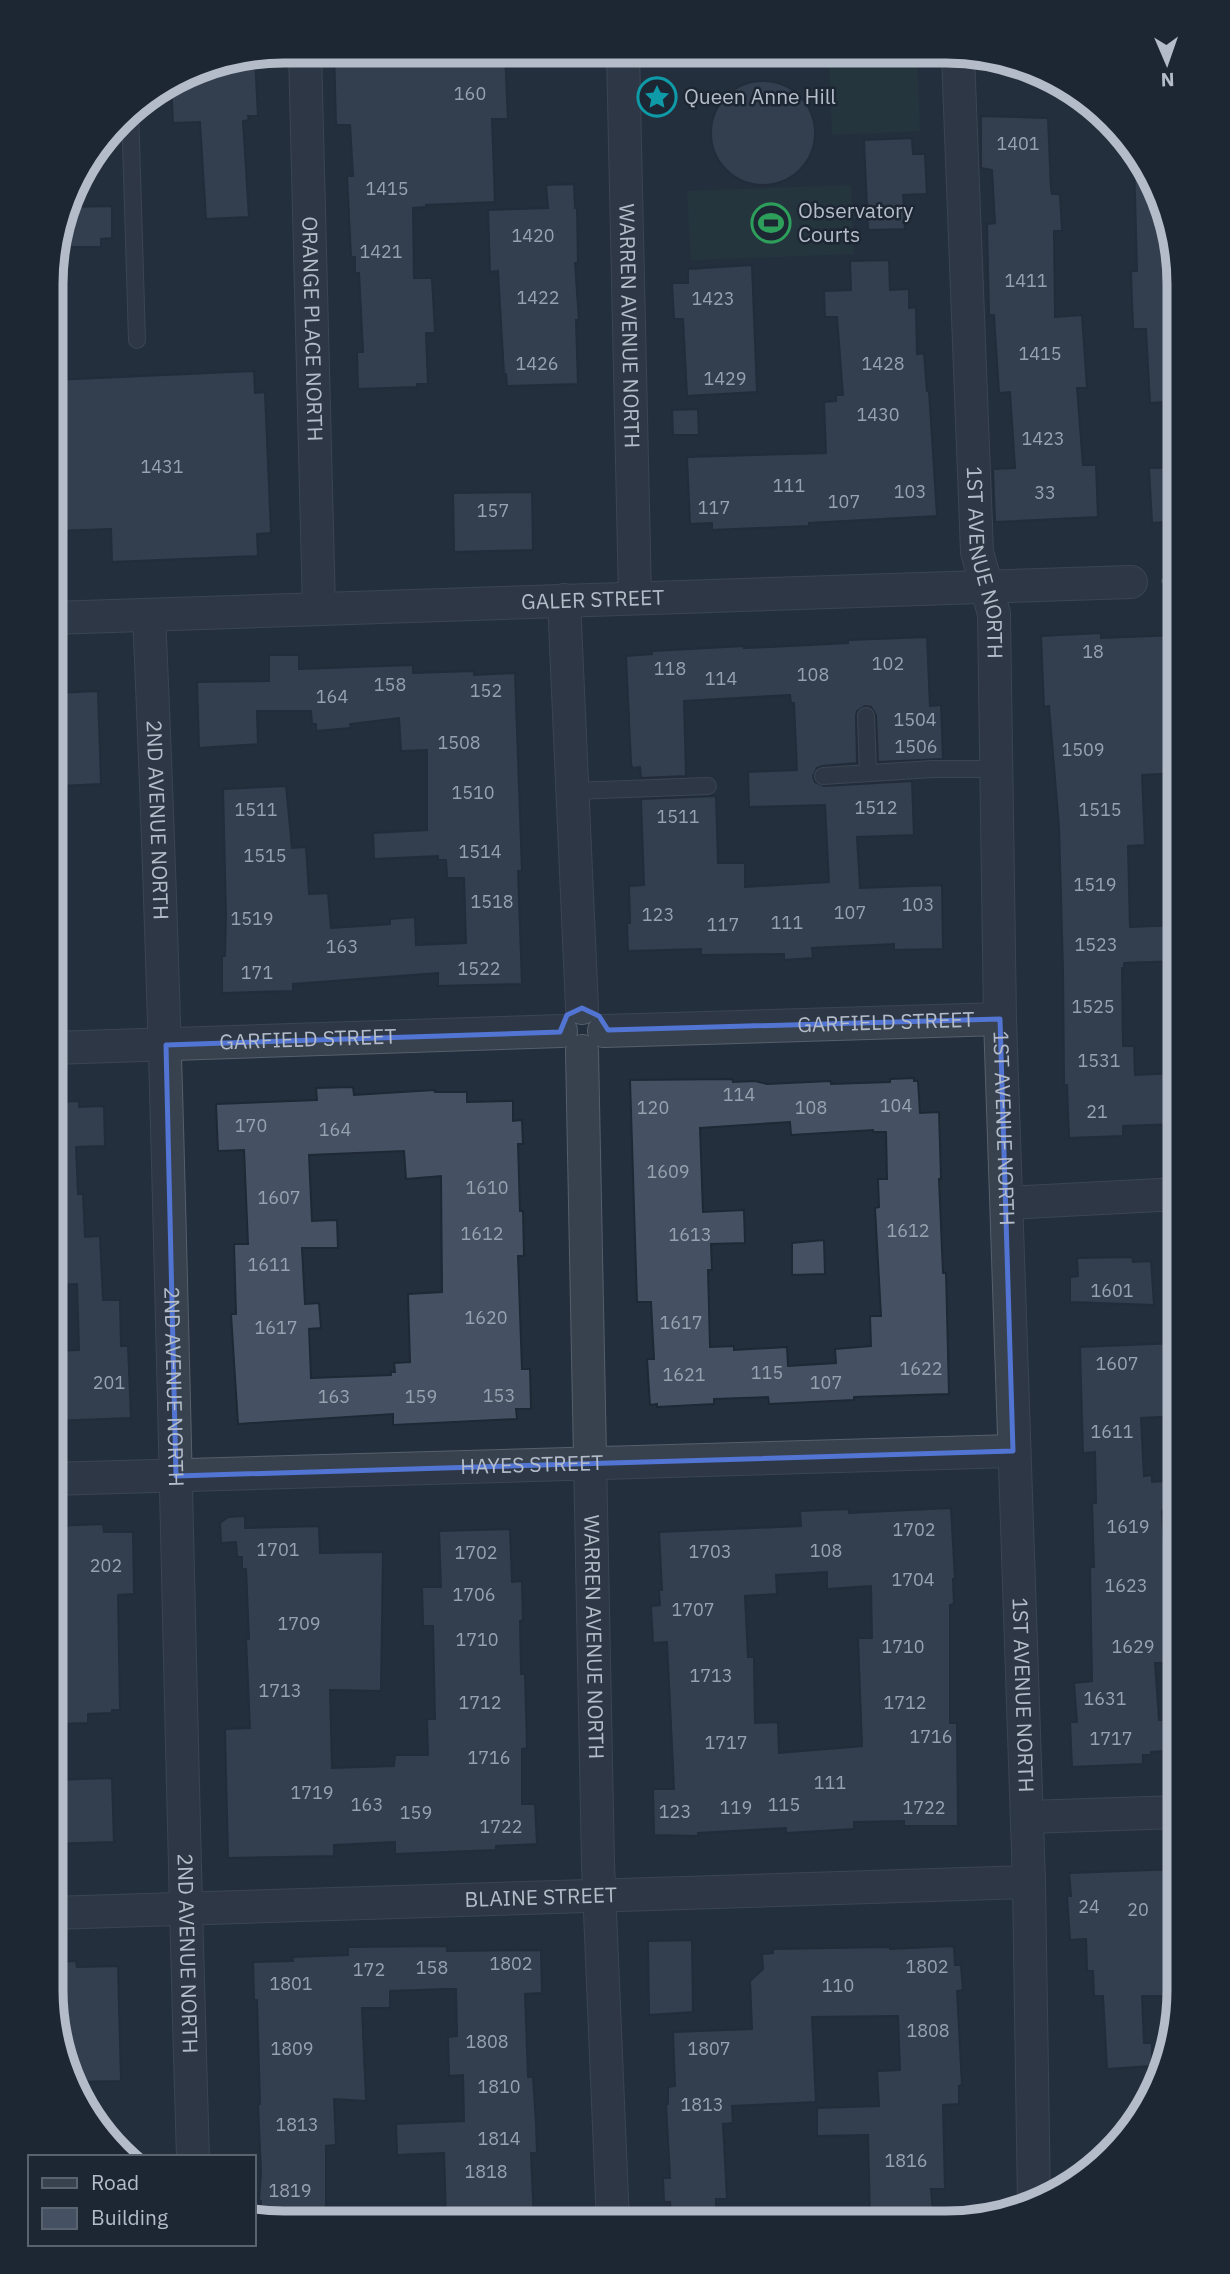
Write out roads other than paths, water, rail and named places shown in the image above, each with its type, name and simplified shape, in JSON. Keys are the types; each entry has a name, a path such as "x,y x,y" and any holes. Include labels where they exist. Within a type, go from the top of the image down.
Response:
{"street":[{"name":"ORANGE PLACE NORTH","path":"304,63 319,609"},
{"name":"WARREN AVENUE NORTH","path":"623,63 635,598"},
{"name":"1ST AVENUE NORTH","path":"958,63 977,552 993,614 1000,1019 1029,1882 1034,2192"},
{"name":"GALER STREET","path":"63,618 1140,582"},
{"name":"WARREN AVENUE NORTH","path":"564,600 582,1030 599,1896 613,2211"},
{"name":"2ND AVENUE NORTH","path":"149,615 166,1045 193,2155"},
{"name":"GARFIELD STREET","path":"63,1048 1000,1019"},
{"path":"1008,1203 1167,1195"},
{"name":"HAYES STREET","path":"63,1479 1013,1451"},
{"path":"1027,1817 1167,1812"},
{"name":"BLAINE STREET","path":"63,1913 1029,1882"}],"lane":[{"path":"130,126 137,340"},
{"path":"866,716 868,772"},
{"path":"822,776 868,772 995,769"},
{"path":"573,791 708,786"}],"place":[{"name":"Queen Anne Hill","path":"657,97"},
{"name":"Observatory Courts","path":"771,223"}]}
